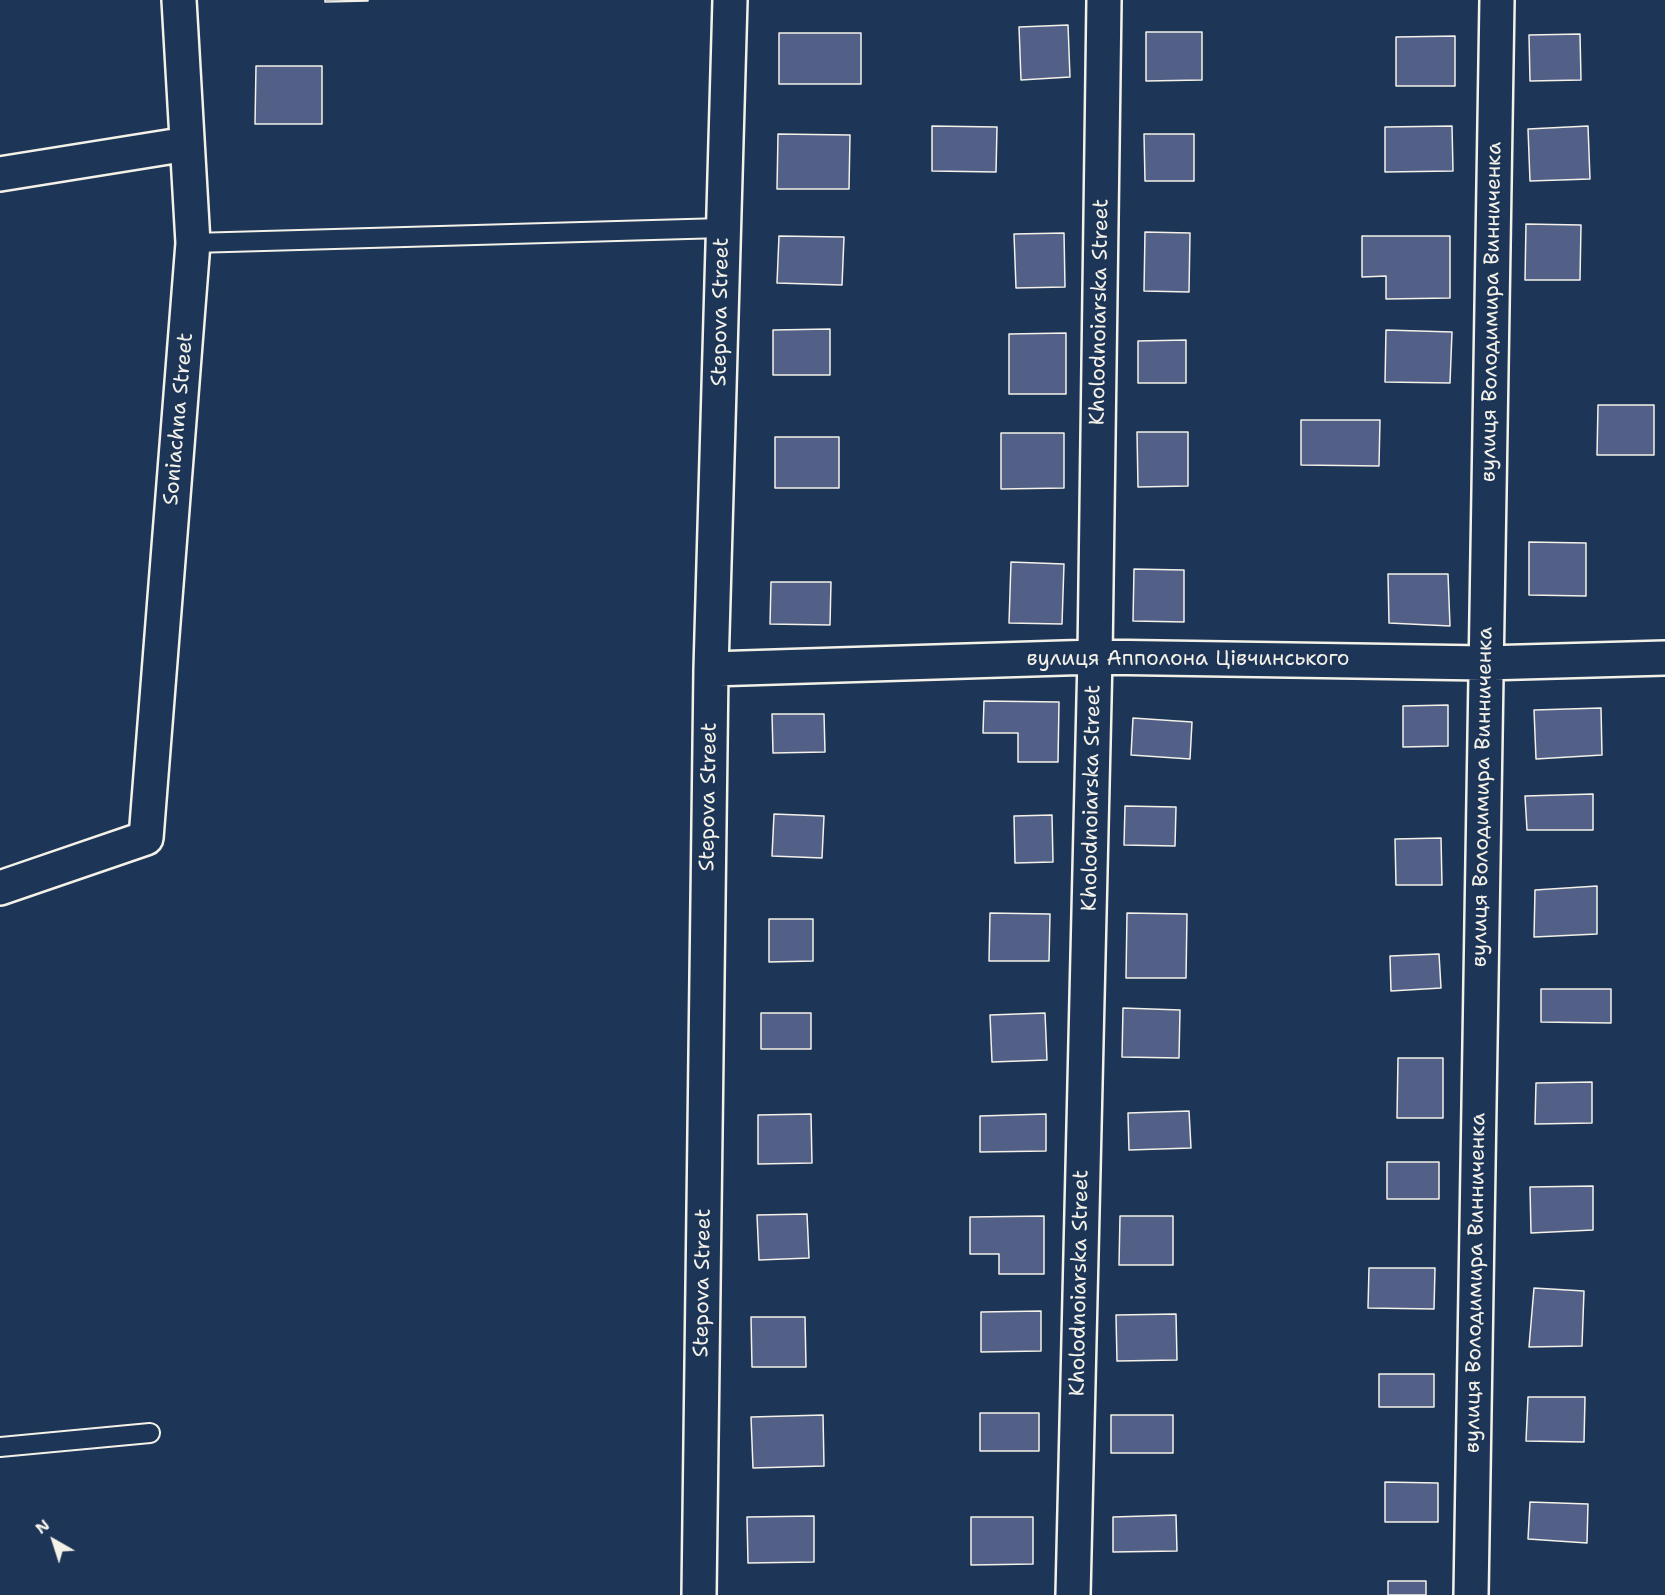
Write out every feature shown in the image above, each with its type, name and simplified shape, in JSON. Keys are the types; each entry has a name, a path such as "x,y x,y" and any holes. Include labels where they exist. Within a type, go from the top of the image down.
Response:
{"street":[{"name":"Soniachna Street","path":"0,888 146,838 193,243 179,0"},
{"name":"Stepova Street","path":"699,1595 711,669 729,0"},
{"name":"Kholodnoiarska Street","path":"1073,1595 1095,657 1104,0"},
{"name":"вулиця Володимира Винниченка","path":"1471,1595 1497,0"},
{"path":"0,174 187,144"},
{"name":"вулиця Апполона Цівчинського","path":"711,669 1095,657 1485,663 1665,658"}],"lane":[{"path":"193,243 723,228"},
{"path":"0,1447 150,1433"}],"building":[{"path":"325,0 368,0 368,1 325,2"},
{"path":"1068,25 1070,77 1021,80 1019,27"},
{"path":"1146,32 1202,32 1202,80 1146,81"},
{"path":"779,33 861,33 861,84 779,84"},
{"path":"1580,34 1581,80 1530,81 1529,35"},
{"path":"1455,36 1455,86 1396,86 1396,37"},
{"path":"256,66 322,66 322,124 255,124"},
{"path":"932,126 997,127 996,172 932,171"},
{"path":"1452,126 1453,171 1385,172 1385,127"},
{"path":"1588,126 1590,179 1530,181 1528,129"},
{"path":"778,134 850,135 849,189 777,189"},
{"path":"1144,134 1194,134 1194,181 1145,181"},
{"path":"1526,224 1581,225 1580,280 1525,280"},
{"path":"1145,232 1190,233 1189,292 1144,291"},
{"path":"1064,233 1065,287 1016,288 1014,234"},
{"path":"779,236 844,237 842,285 777,283"},
{"path":"1362,236 1450,236 1450,298 1386,299 1386,276 1362,277"},
{"path":"830,329 830,375 773,375 773,330"},
{"path":"1386,330 1452,332 1450,383 1385,382"},
{"path":"1066,333 1066,394 1009,394 1009,334"},
{"path":"1186,340 1186,383 1138,383 1138,341"},
{"path":"1598,405 1654,405 1654,455 1597,455"},
{"path":"1301,420 1380,420 1379,466 1301,465"},
{"path":"1137,432 1188,432 1188,486 1138,487"},
{"path":"1001,433 1064,433 1064,488 1001,489"},
{"path":"775,437 839,437 839,488 775,488"},
{"path":"1529,542 1586,543 1586,596 1529,595"},
{"path":"1011,562 1064,564 1062,624 1009,623"},
{"path":"1134,569 1184,570 1184,622 1133,621"},
{"path":"1388,574 1448,574 1450,626 1389,623"},
{"path":"771,582 831,582 830,625 770,624"},
{"path":"984,701 1059,702 1058,762 1018,762 1018,733 983,733"},
{"path":"1448,705 1448,746 1403,747 1403,706"},
{"path":"1601,708 1602,755 1536,759 1534,710"},
{"path":"772,714 824,714 825,752 773,753"},
{"path":"1133,718 1192,722 1190,759 1131,755"},
{"path":"1593,794 1593,830 1527,830 1525,796"},
{"path":"1125,806 1176,807 1175,846 1124,845"},
{"path":"774,814 824,816 822,858 772,856"},
{"path":"1052,815 1053,862 1015,863 1014,816"},
{"path":"1441,838 1442,885 1396,885 1395,839"},
{"path":"1597,886 1597,934 1534,937 1535,890"},
{"path":"990,913 1050,914 1049,961 989,961"},
{"path":"1127,913 1187,914 1186,978 1126,978"},
{"path":"769,919 813,919 813,961 769,962"},
{"path":"1439,954 1441,988 1391,991 1390,956"},
{"path":"1541,989 1611,989 1611,1023 1541,1022"},
{"path":"1123,1008 1180,1010 1179,1058 1122,1057"},
{"path":"761,1013 811,1013 811,1049 761,1049"},
{"path":"1045,1013 1047,1060 992,1062 990,1015"},
{"path":"1398,1058 1443,1058 1443,1118 1397,1118"},
{"path":"1592,1082 1592,1123 1535,1124 1536,1083"},
{"path":"1189,1111 1191,1148 1129,1150 1128,1113"},
{"path":"811,1114 812,1163 758,1164 758,1115"},
{"path":"1046,1114 1046,1151 980,1152 980,1116"},
{"path":"1387,1162 1439,1162 1439,1199 1387,1199"},
{"path":"1593,1186 1593,1230 1531,1233 1530,1187"},
{"path":"807,1214 809,1258 759,1260 757,1215"},
{"path":"1044,1216 1044,1274 999,1274 999,1254 970,1254 970,1217"},
{"path":"1120,1216 1173,1216 1173,1265 1119,1265"},
{"path":"1369,1268 1435,1268 1434,1309 1368,1308"},
{"path":"1534,1288 1584,1291 1582,1346 1529,1347"},
{"path":"1041,1311 1041,1351 981,1352 981,1312"},
{"path":"1176,1314 1177,1360 1117,1361 1116,1315"},
{"path":"751,1317 805,1317 806,1367 752,1367"},
{"path":"1379,1374 1434,1374 1434,1407 1379,1407"},
{"path":"1528,1397 1585,1397 1584,1442 1526,1441"},
{"path":"980,1413 1039,1413 1039,1451 980,1451"},
{"path":"823,1415 824,1466 753,1468 751,1417"},
{"path":"1111,1415 1173,1415 1173,1453 1111,1453"},
{"path":"1385,1482 1438,1483 1438,1522 1385,1522"},
{"path":"1530,1502 1588,1504 1587,1543 1528,1539"},
{"path":"1176,1515 1177,1551 1113,1552 1113,1517"},
{"path":"814,1516 814,1562 748,1563 747,1517"},
{"path":"971,1517 1033,1517 1033,1564 971,1565"},
{"path":"1388,1581 1426,1581 1426,1595 1388,1595"}]}
